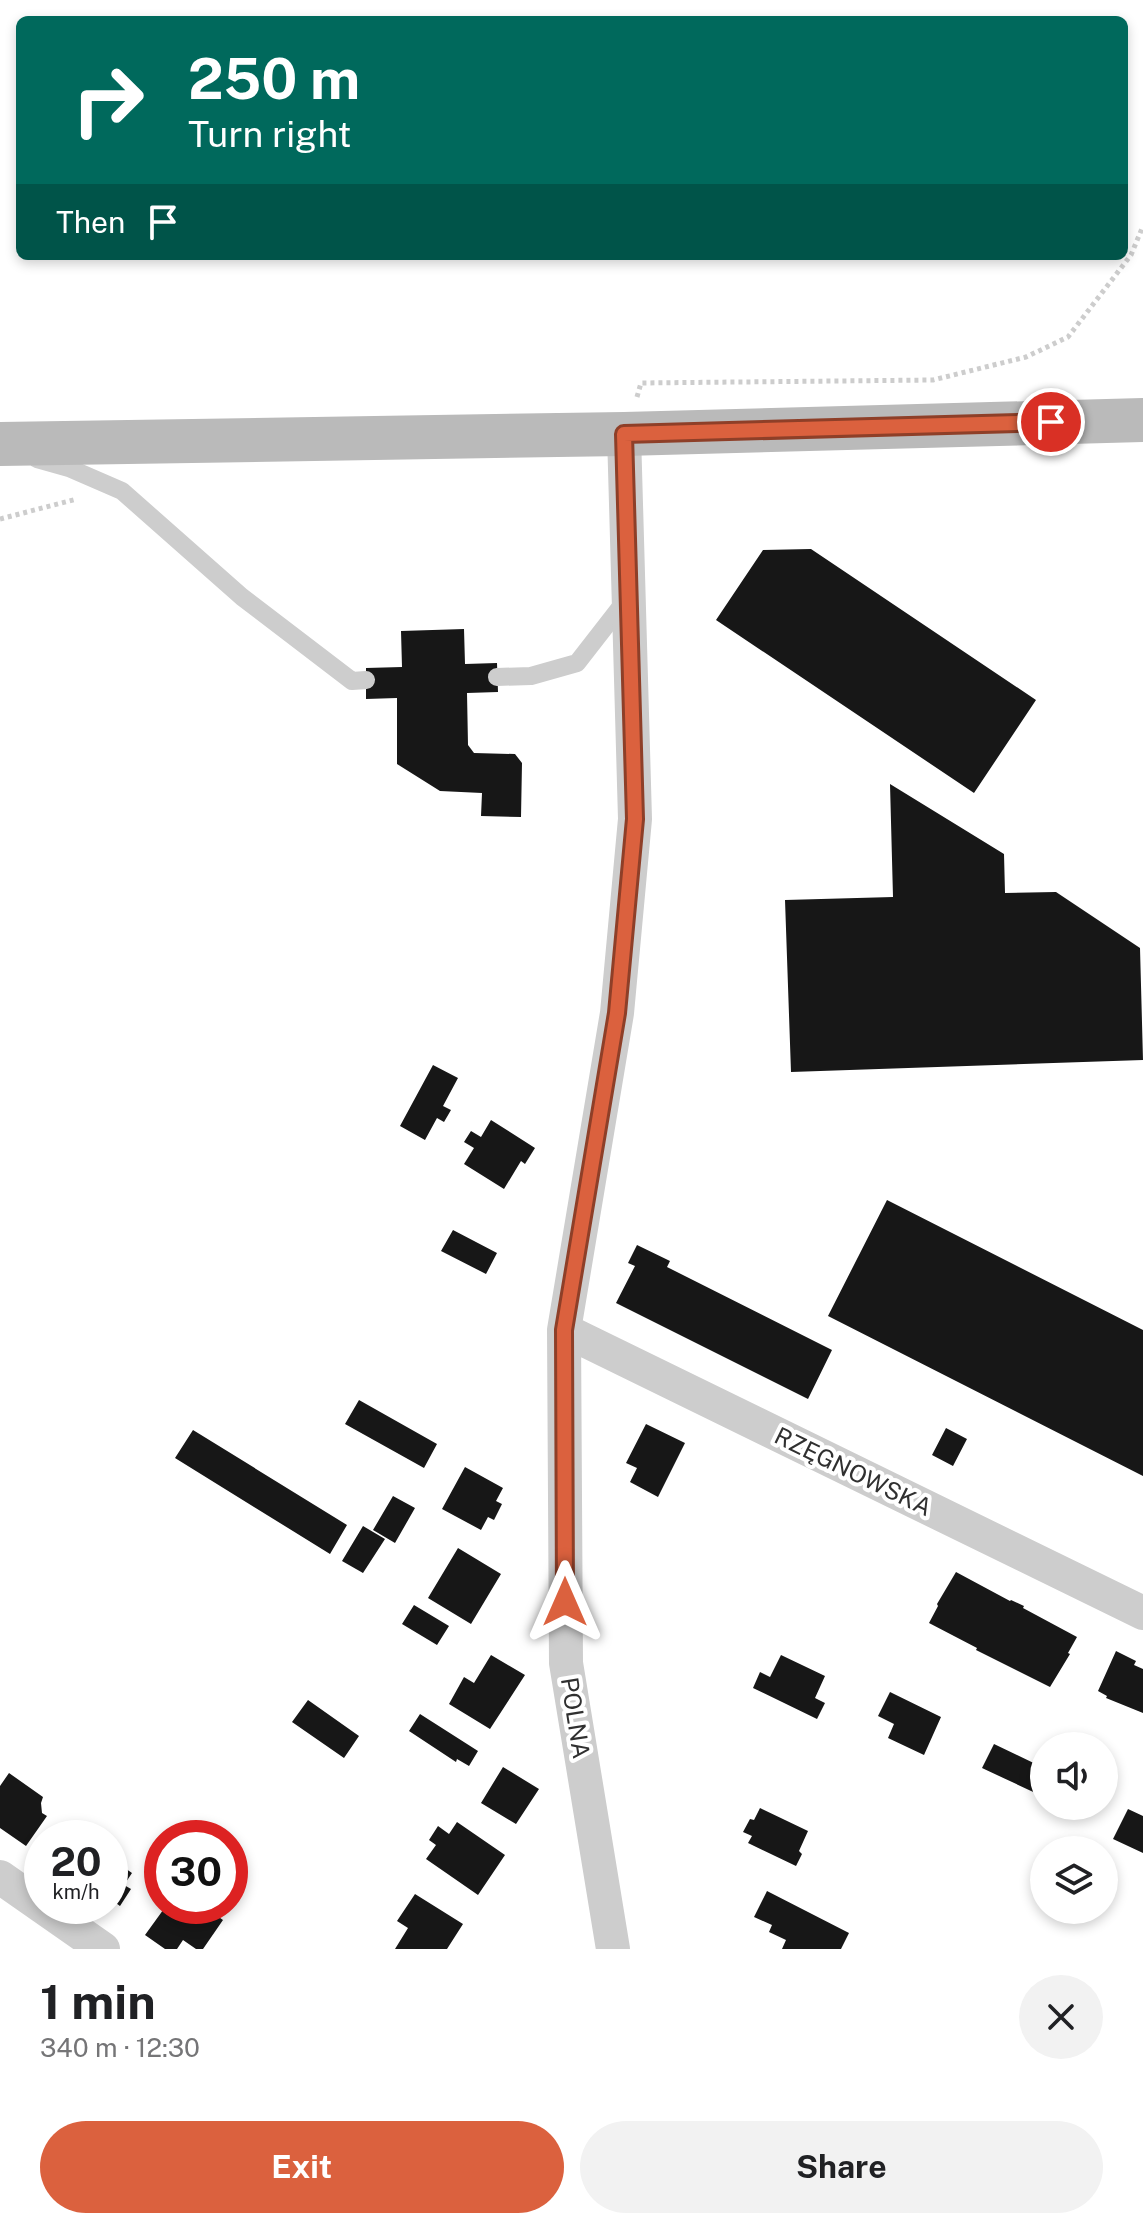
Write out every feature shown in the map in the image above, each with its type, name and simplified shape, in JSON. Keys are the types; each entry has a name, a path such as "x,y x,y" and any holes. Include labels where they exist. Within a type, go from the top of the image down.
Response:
{"main road":[{"path":"0,446 1143,420"}],"street":[{"name":"POLNA","path":"613,1949 566,1663 564,1330 617,1013 635,819 624,434"},
{"name":"RZĘGNOWSKA","path":"564,1330 1143,1613"},
{"path":"0,1877 103,1949"}],"lane":[{"path":"0,446 69,468 122,491 242,597 352,681 366,680"},
{"path":"497,677 531,676 577,663 628,597"}],"path":[{"path":"1128,259 1143,226"},
{"path":"624,434 641,383 933,380 1026,357 1068,337 1127,260"},
{"path":"0,519 62,502 122,491"}],"building":[{"path":"811,549 1036,700 974,793 716,620 763,550"},
{"path":"464,629 465,664 497,663 498,692 467,693 468,745 474,753 515,754 522,763 521,817 481,816 482,793 440,791 397,764 397,698 366,699 366,668 402,667 401,631"},
{"path":"890,784 1004,854 1005,893 1056,892 1140,948 1143,1060 791,1072 785,900 893,897"},
{"path":"433,1065 458,1078 443,1106 451,1110 444,1122 437,1118 425,1140 400,1126"},
{"path":"491,1120 535,1148 525,1164 521,1161 504,1189 464,1164 474,1148 464,1142 471,1131 481,1137"},
{"path":"887,1200 1143,1330 1143,1476 828,1316"},
{"path":"453,1230 497,1253 486,1274 441,1251"},
{"path":"637,1245 670,1261 667,1267 832,1350 808,1399 616,1303 635,1266 628,1263"},
{"path":"359,1400 437,1444 424,1468 345,1424"},
{"path":"646,1424 685,1443 658,1497 630,1482 637,1468 626,1463"},
{"path":"946,1428 967,1439 953,1466 932,1455"},
{"path":"193,1430 347,1525 330,1554 175,1458"},
{"path":"465,1467 503,1488 496,1501 502,1504 494,1520 488,1517 481,1530 442,1509"},
{"path":"393,1496 415,1508 395,1543 373,1530"},
{"path":"363,1526 385,1539 363,1573 342,1561"},
{"path":"458,1548 501,1574 471,1624 428,1598"},
{"path":"956,1572 1077,1637 1050,1687 929,1623"},
{"path":"414,1605 449,1626 437,1645 402,1624"},
{"path":"1116,1651 1136,1661 1134,1665 1143,1669 1143,1713 1106,1698 1098,1691"},
{"path":"491,1655 525,1675 490,1729 449,1704 464,1677 474,1683"},
{"path":"781,1655 825,1676 815,1698 825,1703 817,1719 753,1688 760,1672 770,1677"},
{"path":"890,1692 941,1717 924,1755 888,1738 894,1724 878,1716"},
{"path":"308,1700 359,1736 344,1758 292,1722"},
{"path":"420,1714 478,1751 469,1766 457,1759 456,1762 409,1731"},
{"path":"994,1744 1030,1761 1030,1790 982,1768"},
{"path":"503,1767 539,1789 516,1824 481,1803"},
{"path":"9,1773 43,1797 42,1813 47,1816 44,1820 24,1820 24,1845 0,1828 0,1786"},
{"path":"760,1808 808,1831 796,1866 748,1843 752,1836 743,1832"},
{"path":"1128,1809 1143,1816 1143,1853 1118,1841 1118,1836 1114,1836"},
{"path":"457,1822 505,1855 478,1895 426,1859 436,1845 429,1840 438,1826 449,1834"},
{"path":"767,1891 849,1933 841,1949 782,1949 786,1940 769,1932 772,1925 754,1917"},
{"path":"415,1894 463,1924 447,1949 395,1949 408,1928 397,1921"},
{"path":"153,1924 220,1924 203,1949 196,1949 183,1940 177,1949 165,1949 145,1935"}],"route":[{"path":"565,1602 564,1330 617,1013 635,819 624,434 1051,422"}]}
